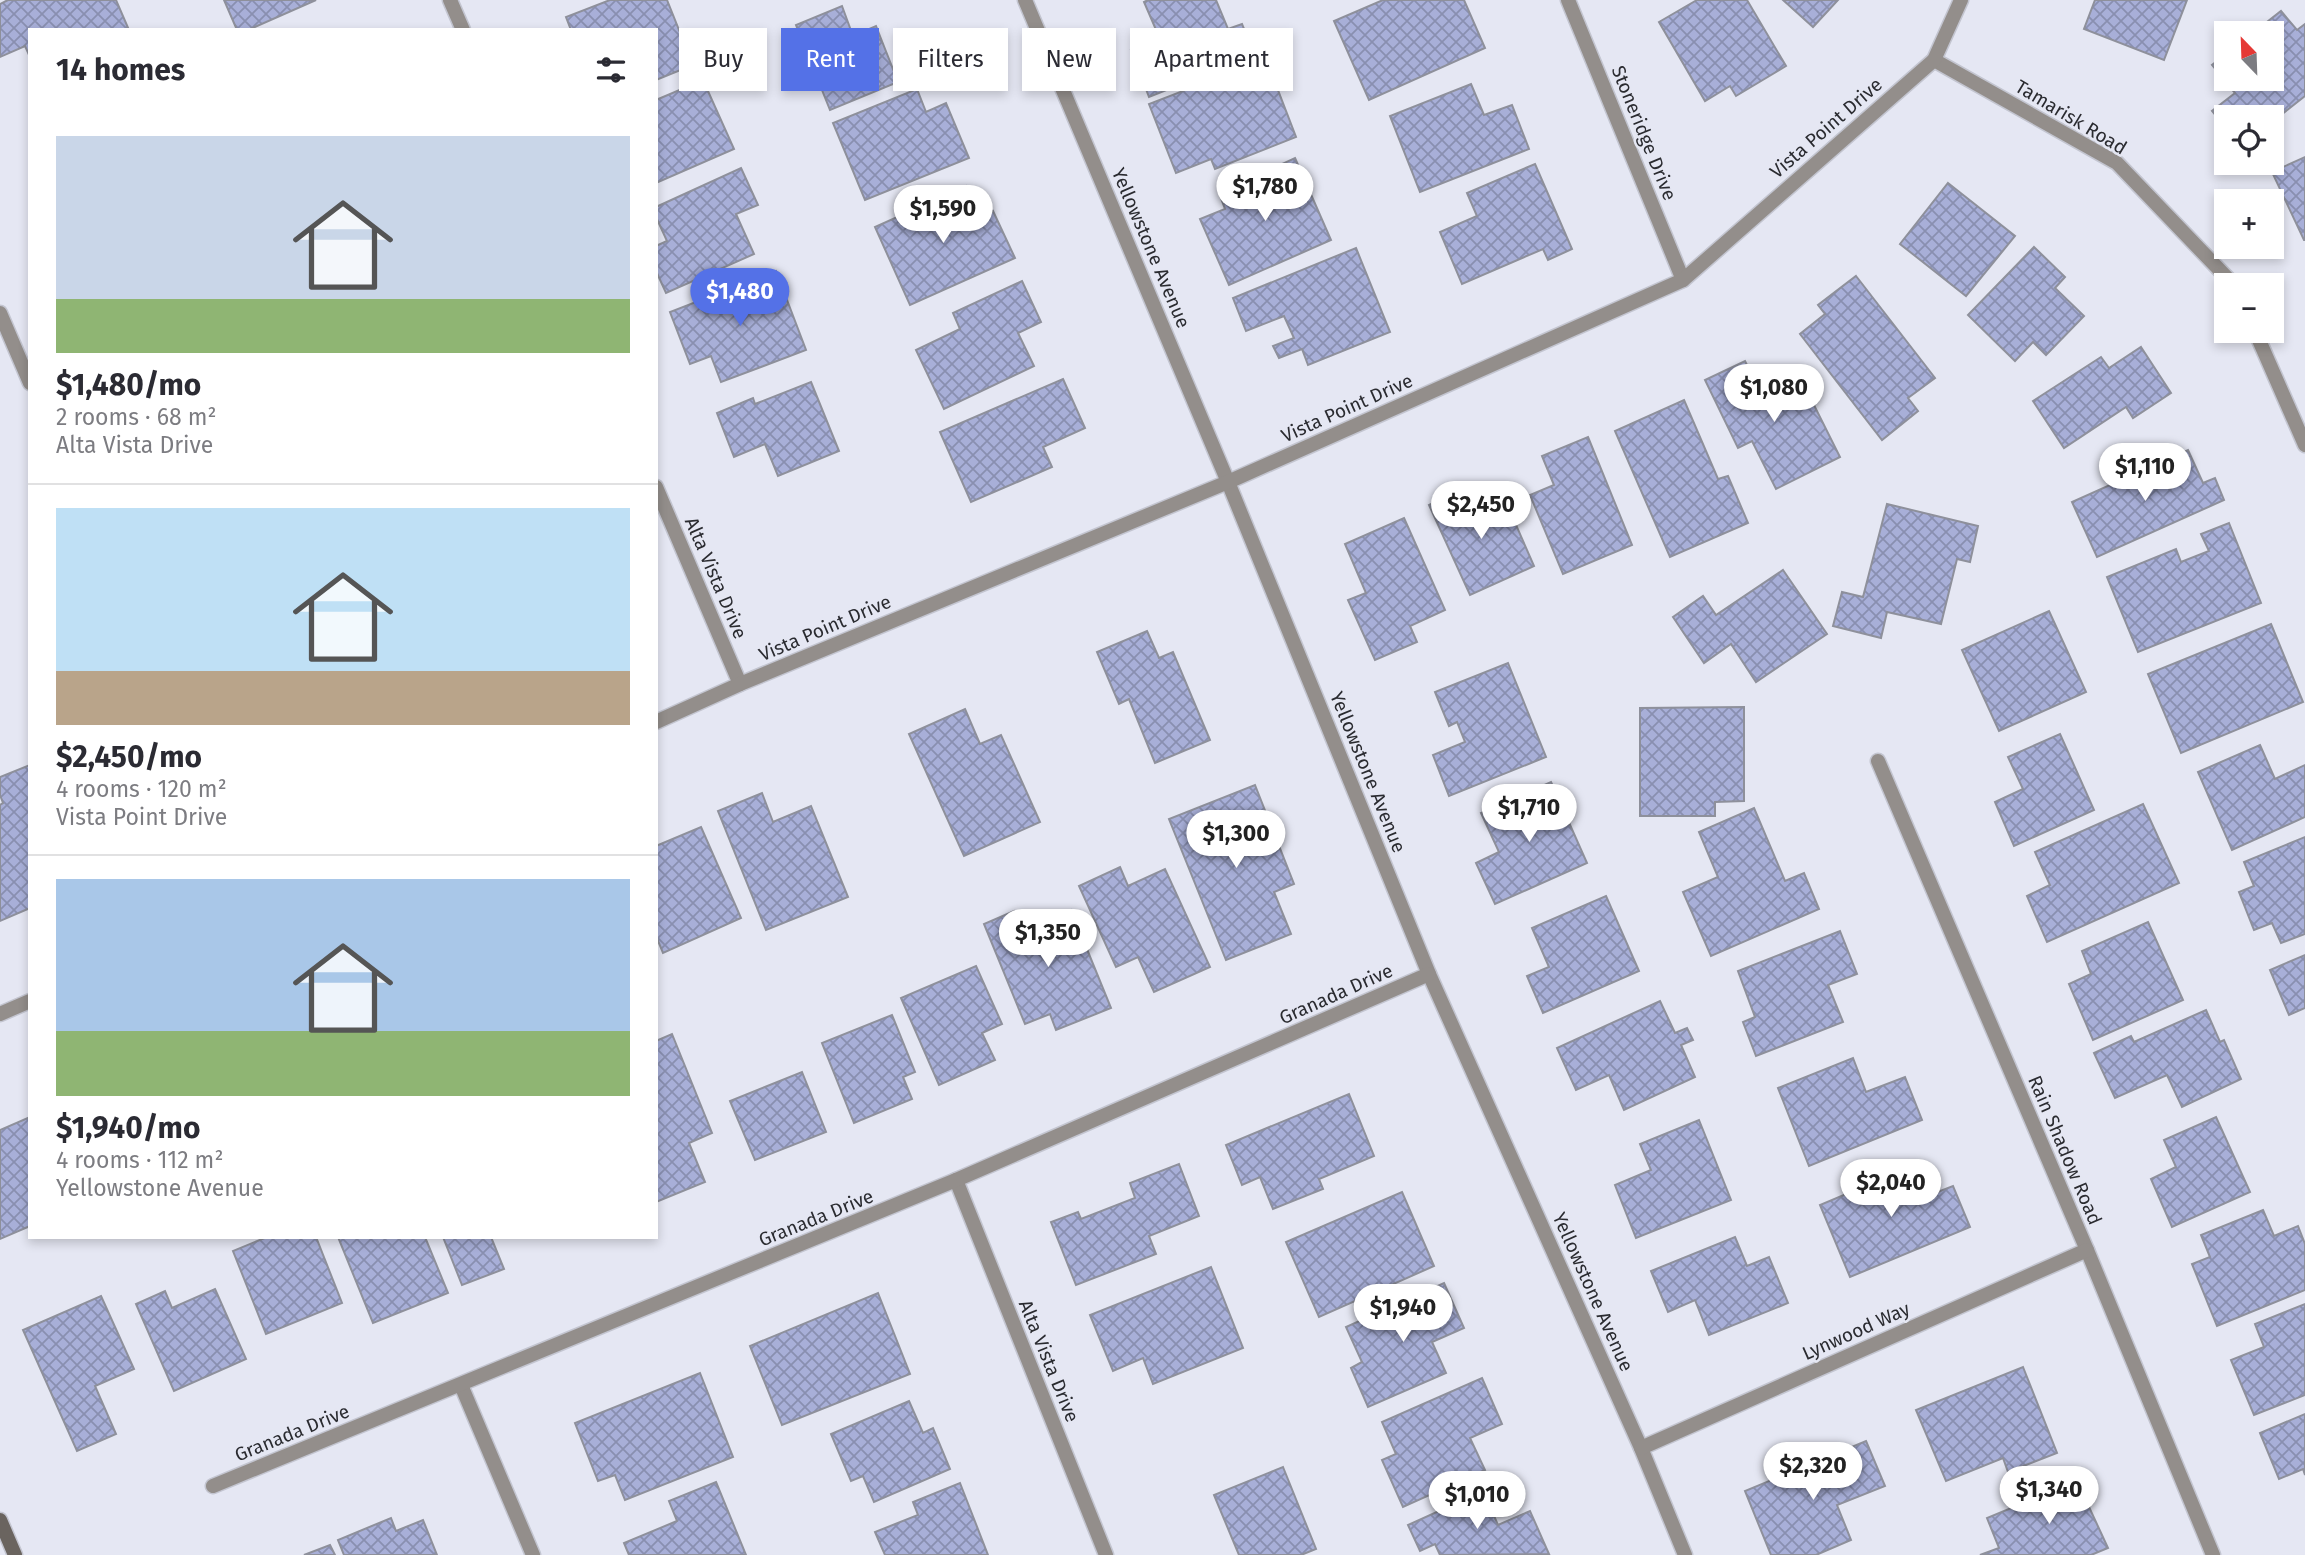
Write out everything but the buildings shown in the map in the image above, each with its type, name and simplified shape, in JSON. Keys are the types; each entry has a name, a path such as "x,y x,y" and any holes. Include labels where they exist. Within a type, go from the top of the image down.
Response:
{"main road":[{"path":"0,1520 15,1555"}],"street":[{"path":"450,0 462,28"},
{"name":"Yellowstone Avenue","path":"1025,0 1228,482 1429,974 1641,1448 1685,1555"},
{"name":"Stoneridge Drive","path":"1569,0 1683,280"},
{"name":"Vista Point Drive","path":"658,721 740,684 1228,482 1683,280 1934,60 1962,0"},
{"name":"Tamarisk Road","path":"1934,60 2116,163 2222,273"},
{"path":"0,313 28,378"},
{"path":"2260,343 2305,445"},
{"name":"Alta Vista Drive","path":"658,492 740,684"},
{"name":"Rain Shadow Road","path":"1878,761 2087,1250 2213,1555"},
{"name":"Granada Drive","path":"213,1486 956,1180 1429,974"},
{"path":"0,1014 28,1002"},
{"name":"Alta Vista Drive","path":"956,1180 1106,1555"},
{"name":"Lynwood Way","path":"1641,1448 2087,1250"},
{"path":"461,1385 533,1555"}]}
